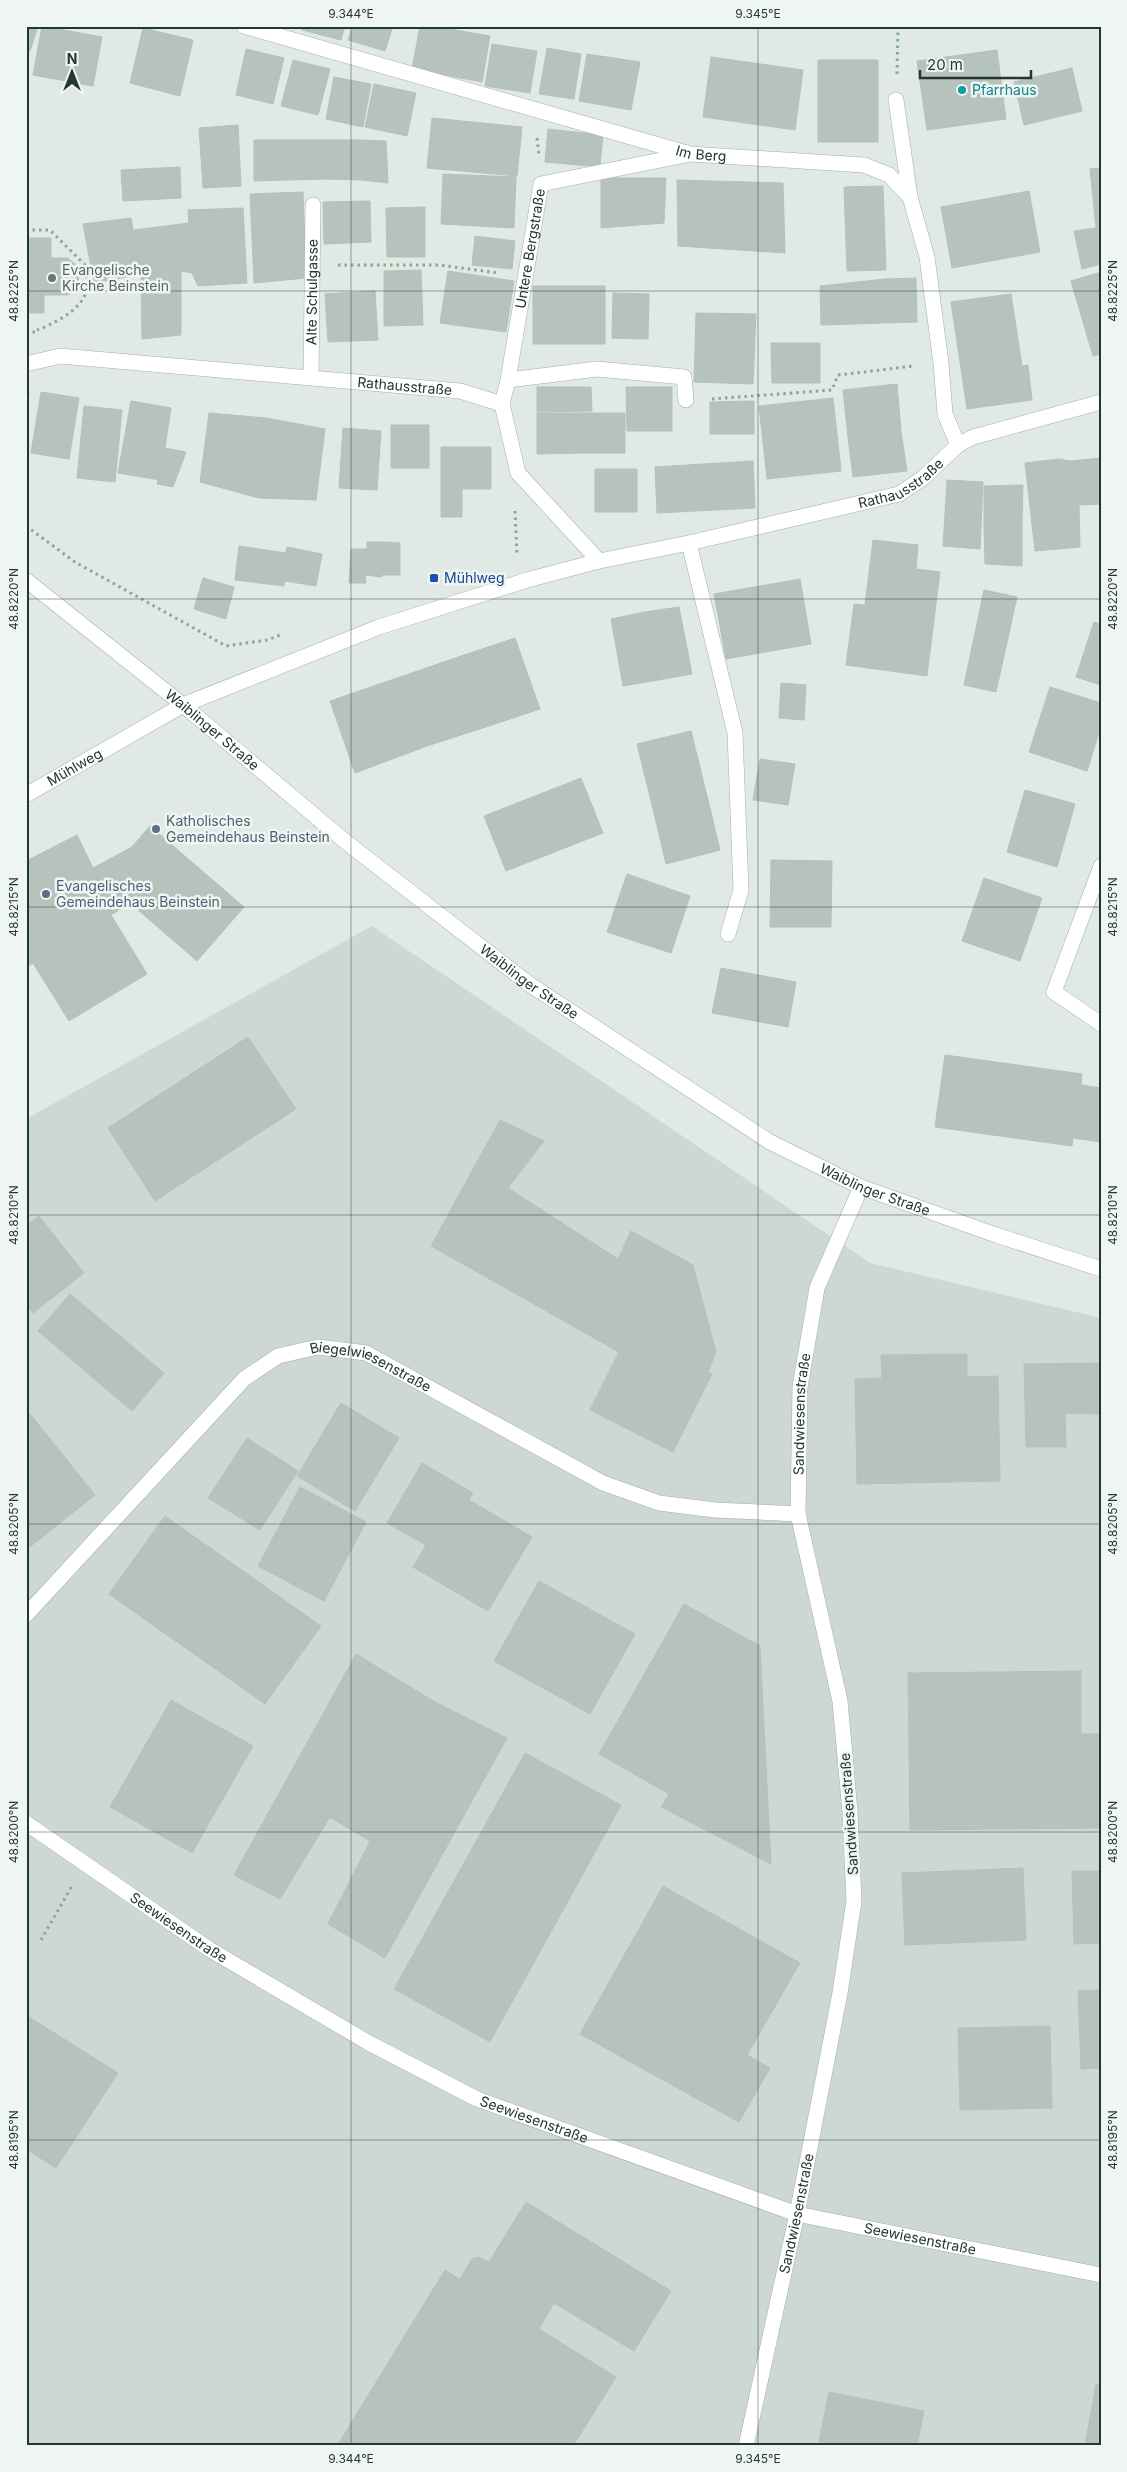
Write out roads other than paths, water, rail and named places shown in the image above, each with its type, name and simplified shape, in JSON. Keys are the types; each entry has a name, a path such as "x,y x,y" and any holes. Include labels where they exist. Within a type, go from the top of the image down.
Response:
{"street":[{"name":"Im Berg","path":"244,26 690,154 864,165 889,175 910,197 927,257 941,363 944,414 958,445"},
{"path":"896,100 910,197"},
{"name":"Untere Bergstraße","path":"502,404 508,380 542,184 690,154"},
{"name":"Alte Schulgasse","path":"311,378 313,206"},
{"name":"Rathausstraße","path":"26,364 60,356 460,391 502,404"},
{"path":"508,380 597,369 684,378 686,400"},
{"name":"Rathausstraße","path":"599,561 689,543 898,494 923,478 958,445 974,437 1101,402"},
{"path":"502,404 518,473 599,561"},
{"path":"689,543 735,733 741,890 728,934"},
{"name":"Mühlweg","path":"26,795 183,706 379,627 527,580 599,561"},
{"name":"Waiblinger Straße","path":"26,580 183,706 339,836 529,984 770,1142 861,1187 996,1235 1101,1269"},
{"path":"1101,866 1054,992 1101,1024"},
{"name":"Sandwiesenstraße","path":"746,2446 797,2214 840,1993 854,1901 850,1812 840,1701 798,1514 800,1387 817,1288 861,1187"},
{"name":"Biegelwiesenstraße","path":"26,1615 244,1379 278,1356 318,1347 366,1353 603,1483 659,1503 715,1510 798,1514"},
{"name":"Seewiesenstraße","path":"26,1823 209,1949 369,2044 477,2099 797,2214 1101,2275"}],"place":[{"name":"Pfarrhaus","path":"962,90"},
{"name":"Evangelische Kirche Beinstein","path":"52,278"},
{"name":"Mühlweg","path":"434,578"},
{"name":"Katholisches Gemeindehaus Beinstein","path":"156,829"},
{"name":"Evangelisches Gemeindehaus Beinstein","path":"46,894"}]}
